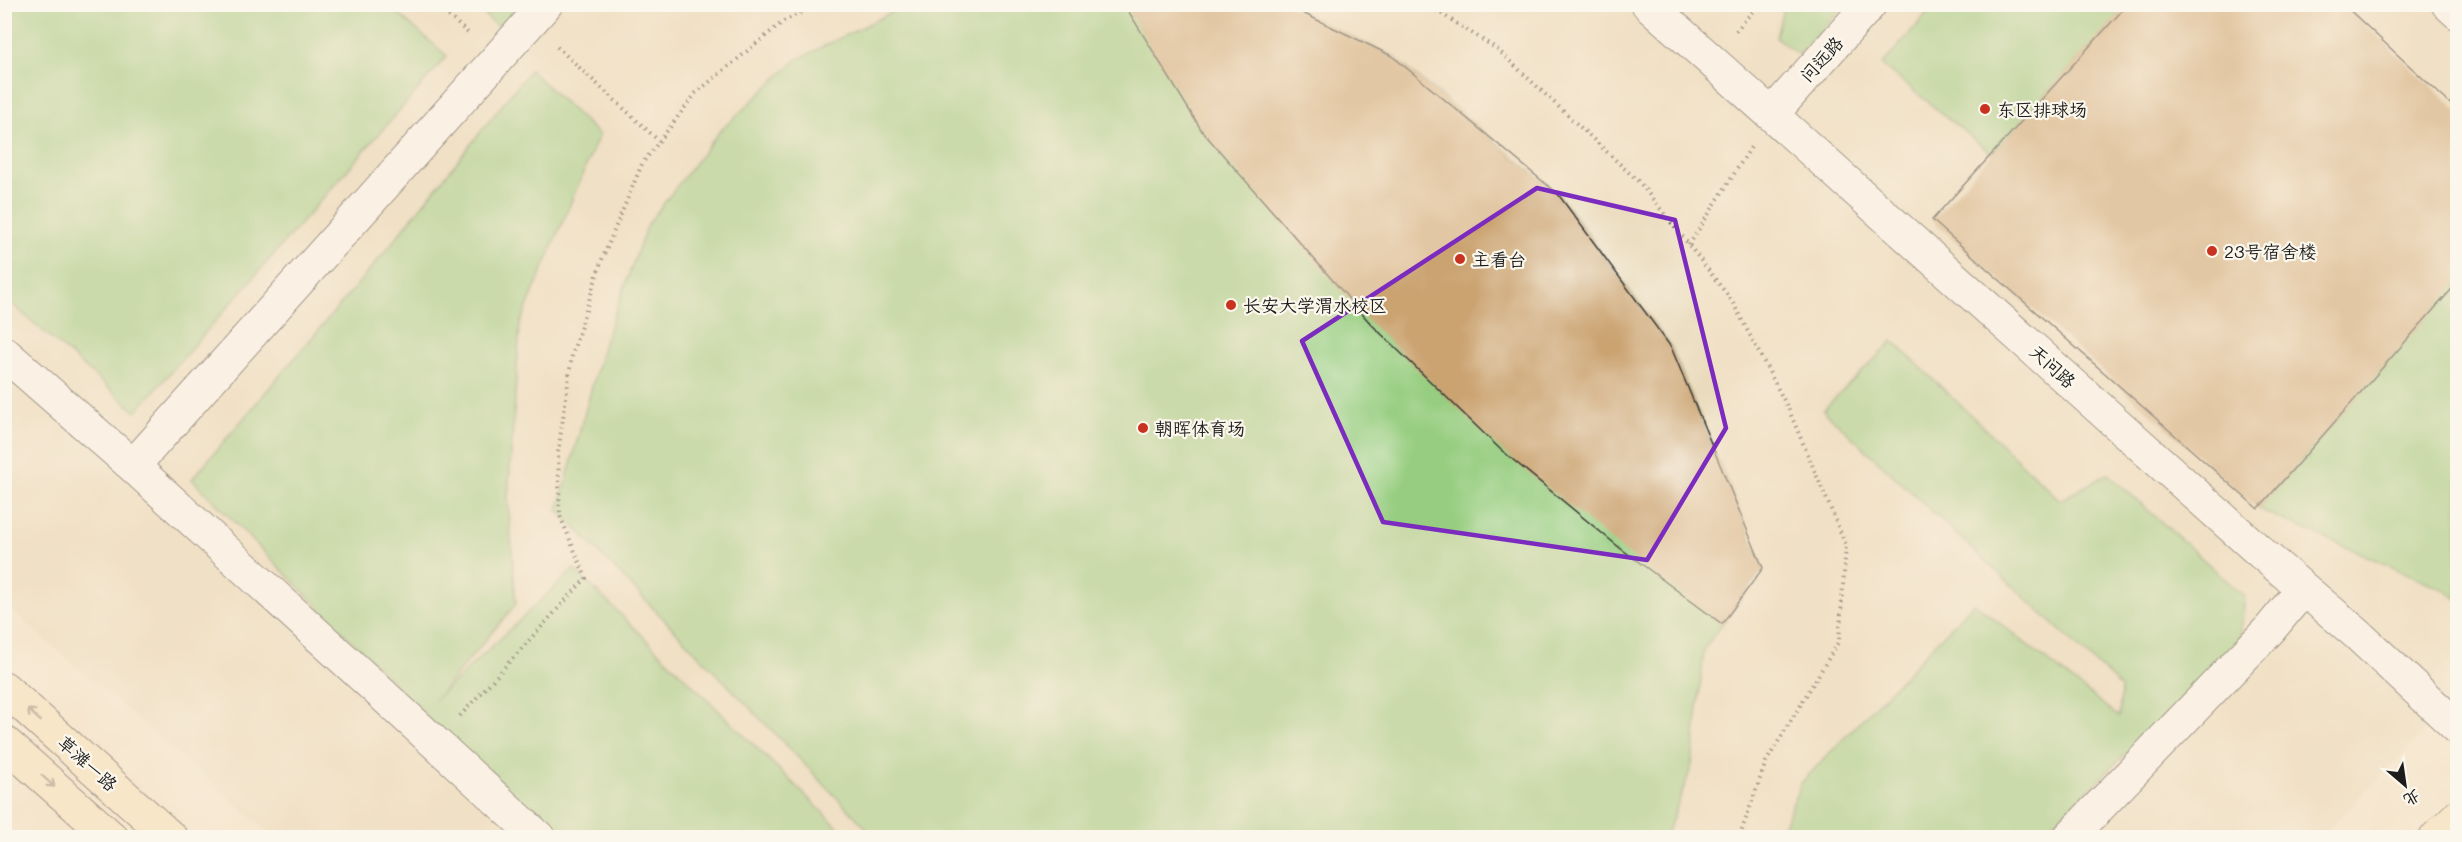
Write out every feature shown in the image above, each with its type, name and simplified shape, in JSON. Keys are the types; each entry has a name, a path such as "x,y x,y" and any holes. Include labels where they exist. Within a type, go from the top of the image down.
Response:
{"street":[{"name":"天问路","path":"1648,4 2303,589 2356,633 2457,728"},
{"name":"问远路","path":"1773,114 1870,4"},
{"path":"2448,4 2457,13"},
{"path":"133,466 538,13"},
{"path":"4,353 133,466 539,837"},
{"path":"2069,837 2270,629 2303,589"},
{"name":"草滩一路","path":"4,688 171,837"},
{"path":"4,742 112,837"},
{"path":"2436,837 2457,816"}],"path":[{"path":"435,4 497,58"},
{"path":"435,743 586,578 560,516 558,453 572,356 601,262 642,164 696,93 784,21 819,4"},
{"path":"1426,4 1497,48 1640,183 1689,245 1732,301 1788,408 1846,545 1839,641 1766,762 1739,837"},
{"path":"538,13 659,141"},
{"path":"1689,245 1773,114"}],"highlighted area":[{"path":"1537,188 1675,220 1726,428 1647,560 1383,522 1302,341"}],"shaded area":[{"name":"长安大学渭水校区","path":"5,5 2457,5 2457,700 2320,837 274,837 5,605"}],"green space":[{"path":"5,4 388,5 447,56 136,412 5,298"},
{"path":"1784,4 1845,5 1798,55 1776,37"},
{"path":"474,5 520,5 499,28"},
{"name":"朝晖体育场","path":"924,5 1284,5 1392,56 1558,194 1671,347 1763,568 1704,649 1692,765 1666,837 876,838 558,510 604,343 647,225 719,132 796,60 894,11"},
{"name":"东区排球场","path":"1935,5 2128,5 1992,154 1882,65"},
{"path":"530,70 599,135 520,324 508,498 516,604 435,700 574,569 848,837 558,837 424,714 192,479 384,253"},
{"path":"2457,282 2457,599 2443,589 2258,509"},
{"path":"1893,341 2060,500 2108,474 2245,597 2239,646 2039,837 1779,838 1801,783 1974,603 2119,717 2121,687 1823,410"}],"building":[{"name":"主看台","path":"1124,4 1284,4 1392,56 1558,194 1671,347 1763,568 1722,624 1620,548 1500,449 1371,324 1202,131"},
{"name":"23号宿舍楼","path":"2128,4 2343,4 2458,111 2458,282 2258,509 1932,220"}],"place":[{"name":"东区排球场","path":"1985,109"},
{"name":"23号宿舍楼","path":"2212,251"},
{"name":"主看台","path":"1460,259"},
{"name":"长安大学渭水校区","path":"1231,305"},
{"name":"朝晖体育场","path":"1143,428"}]}
